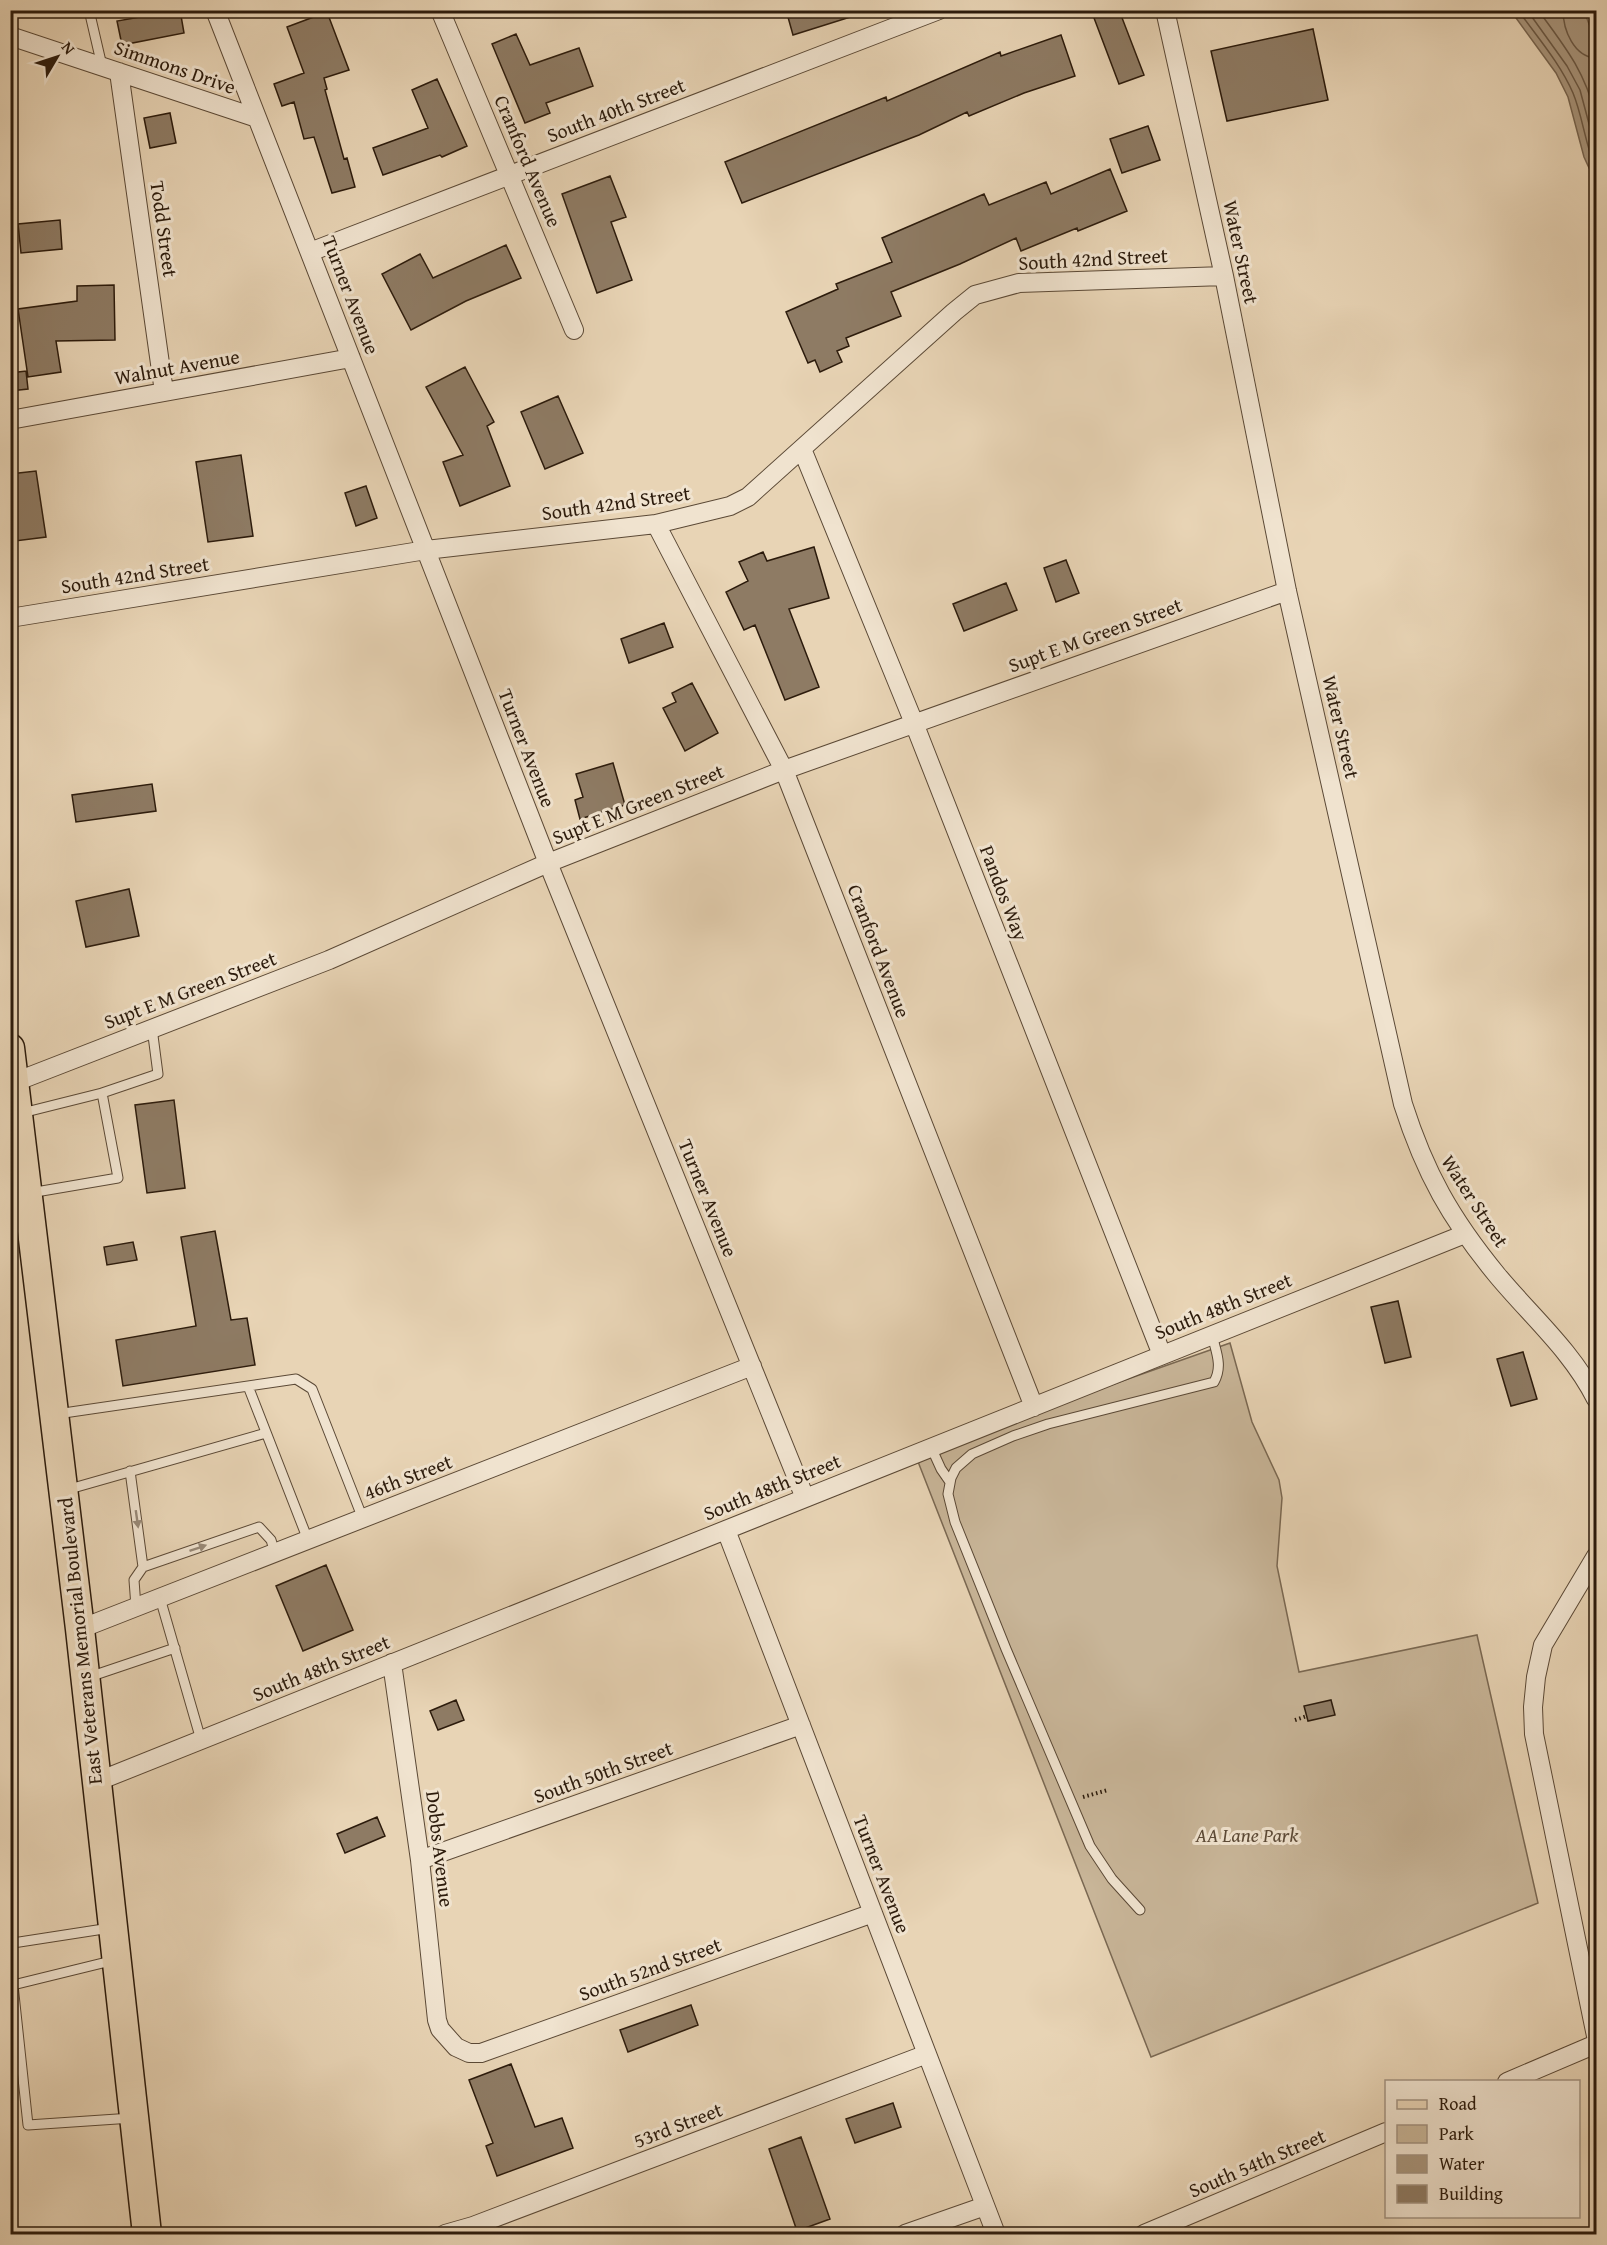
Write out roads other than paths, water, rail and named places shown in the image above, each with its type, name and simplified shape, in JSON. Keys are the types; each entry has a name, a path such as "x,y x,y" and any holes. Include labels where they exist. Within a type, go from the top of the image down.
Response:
{"main road":[{"name":"East Veterans Memorial Boulevard","path":"10,1048 80,1629 147,2235"}],"street":[{"name":"Turner Avenue","path":"215,10 548,863 805,1498"},
{"name":"Cranford Avenue","path":"440,10 574,330"},
{"name":"South 40th Street","path":"310,252 939,10"},
{"name":"Water Street","path":"1165,10 1224,276 1287,591 1403,1104 1414,1140 1428,1173 1465,1234 1497,1275 1577,1365 1596,1399"},
{"name":"Simmons Drive","path":"10,36 257,118"},
{"name":"Todd Street","path":"120,72 164,392"},
{"name":"South 42nd Street","path":"10,618 426,550 656,524 719,509 748,497 975,295 1019,283 1224,276"},
{"name":"Walnut Avenue","path":"10,420 351,358"},
{"name":"Pandos Way","path":"802,449 914,723 1162,1355"},
{"name":"Cranford Avenue","path":"656,524 784,770 1034,1407"},
{"name":"Supt E M Green Street","path":"15,1082 328,960 548,863 784,770 1287,591"},
{"name":"South 48th Street","path":"96,1782 1465,1234"},
{"name":"46th Street","path":"80,1629 752,1366"},
{"name":"Turner Avenue","path":"726,1530 996,2235"},
{"path":"1596,1556 1543,1645 1536,1677 1533,1707 1534,1734 1596,2037"},
{"name":"Dobbs Avenue","path":"392,1663 420,1860 434,2001 440,2029 447,2037"},
{"name":"South 50th Street","path":"420,1860 801,1725"},
{"name":"South 52nd Street","path":"447,2037 456,2047 469,2053 481,2053 873,1913"},
{"path":"1512,2080 1596,2044"},
{"name":"53rd Street","path":"445,2235 927,2054"},
{"name":"South 54th Street","path":"1144,2235 1385,2132"},
{"path":"905,2235 985,2206"}],"lane":[{"path":"89,10 102,66"},
{"path":"18,1114 102,1093 158,1074 152,1028"},
{"path":"28,1193 118,1178 102,1093"},
{"path":"1140,1910 1112,1879 1090,1846 997,1628 955,1522 948,1494 956,1468 984,1447 1048,1424 1214,1382 1219,1373 1219,1364 1212,1335"},
{"path":"54,1414 296,1379 312,1389 363,1519"},
{"path":"248,1386 308,1540"},
{"path":"63,1490 266,1433"},
{"path":"931,1448 950,1482"},
{"path":"130,1471 143,1567"},
{"path":"136,1607 134,1580 143,1567 259,1527 271,1540 275,1553"},
{"path":"160,1598 201,1740"},
{"path":"85,1678 175,1648"},
{"path":"11,1918 13,1943 113,1928"},
{"path":"116,1959 14,1984 28,2125 134,2118"}],"water":[{"path":"1511,11 1584,11 1596,42 1596,183 1584,157 1568,97 1556,73"}],"park label":[{"name":"AA Lane Park","path":"1247,1835"}]}
